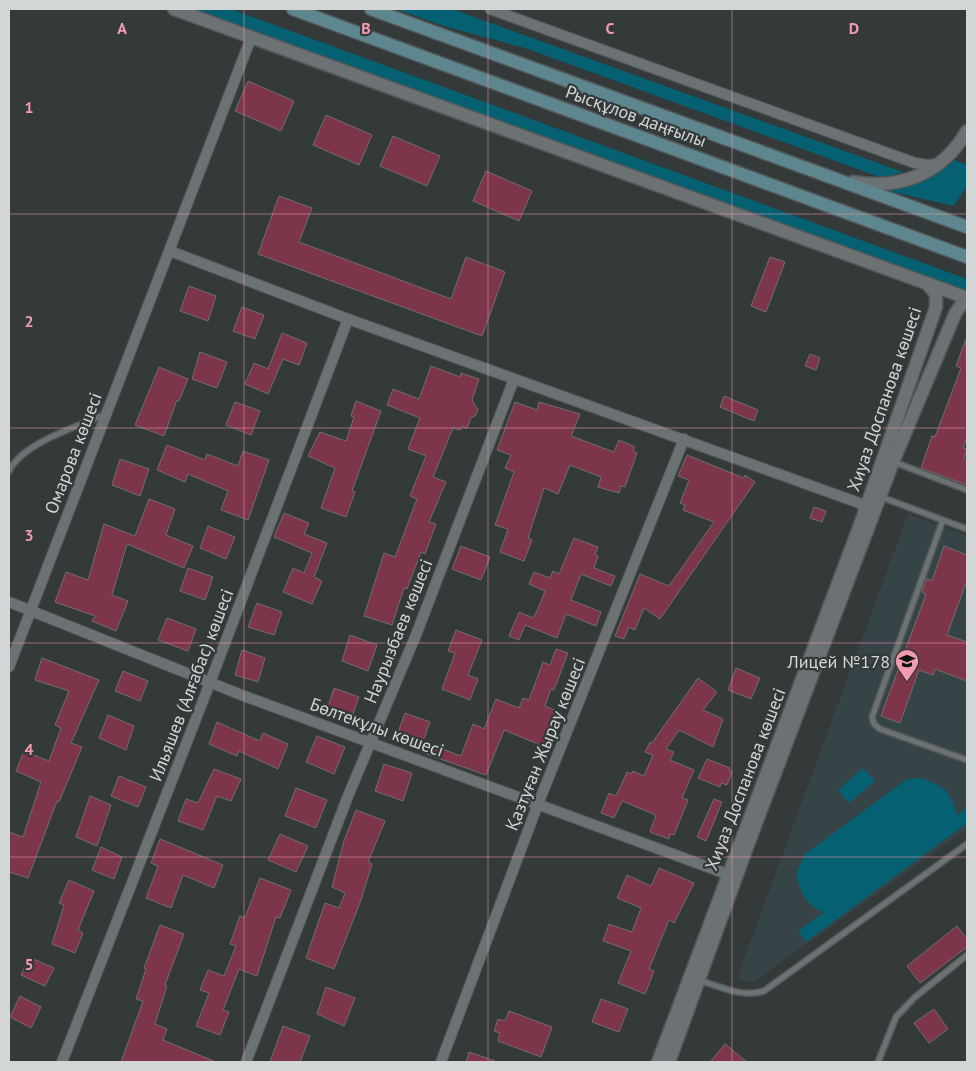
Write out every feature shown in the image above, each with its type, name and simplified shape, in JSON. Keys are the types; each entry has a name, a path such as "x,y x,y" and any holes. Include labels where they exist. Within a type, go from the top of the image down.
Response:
{"main road":[{"name":"Рысқұлов даңғылы","path":"292,9 967,257"},
{"name":"Рысқұлов даңғылы","path":"371,9 967,227"}],"street":[{"path":"174,9 967,298"},
{"path":"490,9 915,163 927,165 940,163"},
{"name":"Омарова көшесі","path":"9,667 251,38"},
{"path":"830,178 873,185 895,184 914,178 940,163 956,148 967,131"},
{"path":"170,251 348,319 871,508"},
{"name":"Хиуаз Доспанова көшесі","path":"669,1062 694,979 888,460 936,308 936,294 927,284"},
{"name":"Хиуаз Доспанова көшесі","path":"888,460 955,314 961,305 967,302"},
{"name":"Ильяшев (Алғабас) көшесі","path":"62,1062 210,683 348,319"},
{"name":"Наурызбаев көшесі","path":"246,1062 370,742 416,635 514,379"},
{"name":"Қазтуған Жырау көшесі","path":"441,1062 538,804 684,440"},
{"name":"Бөлтекұлы көшесі","path":"9,602 210,683 732,875"},
{"name":"Хиуаз Доспанова көшесі","path":"658,1062 694,979"}],"lane":[{"path":"9,471 13,463 30,448 106,413"},
{"path":"888,460 967,490"},
{"path":"876,494 967,529"},
{"path":"943,520 872,717 874,724 880,729 967,760"},
{"path":"694,979 740,993 753,994 764,991 967,844"},
{"path":"878,1062 896,1018 914,998 967,955"}],"shaded area":[{"path":"188,9 231,9 967,279 967,294"},
{"path":"396,9 452,9 903,172 882,178 525,48 447,27"},
{"path":"954,160 967,165 967,186 954,206 889,191 924,179"},
{"name":"Лицей №178","path":"908,514 967,536 967,829 752,983 737,978"},
{"path":"863,768 875,781 849,803 838,790"},
{"path":"921,778 945,790 952,800 957,815 967,808 967,823 806,942 798,931 824,912 808,902 800,887 796,874 805,854 907,779"}],"building":[{"path":"248,81 294,101 281,131 235,111"},
{"path":"326,115 372,135 359,165 313,145"},
{"path":"393,136 440,156 427,186 380,166"},
{"path":"486,171 532,191 519,221 473,201"},
{"path":"279,196 312,208 299,242 451,299 466,257 505,272 482,336 258,254"},
{"path":"770,257 785,262 766,312 751,306"},
{"path":"189,286 216,296 208,321 180,311"},
{"path":"242,307 264,315 255,339 233,331"},
{"path":"282,333 307,343 299,365 283,359 268,394 245,384 254,363 268,369"},
{"path":"966,339 967,437 963,448 967,449 964,459 967,460 967,485 921,468 932,436 935,437 961,368 956,366"},
{"path":"200,352 227,362 217,388 192,379"},
{"path":"810,354 820,358 816,370 805,366"},
{"path":"431,366 460,377 461,373 479,379 472,400 478,410 475,416 471,418 467,428 462,426 460,430 453,428 433,477 446,482 429,522 436,524 425,554 421,552 407,589 404,588 392,625 364,616 384,553 395,557 417,499 410,496 426,456 408,449 420,418 387,405 393,389 419,399"},
{"path":"159,367 188,379 179,401 177,400 164,436 135,425"},
{"path":"724,396 758,410 754,421 720,407"},
{"path":"356,401 381,411 352,491 355,492 346,517 321,508 335,468 308,456 320,432 346,441 354,417 351,416"},
{"path":"235,402 260,411 251,435 226,425"},
{"path":"515,402 537,410 539,402 580,414 571,436 614,452 619,440 635,447 633,451 637,453 625,487 621,486 619,493 598,487 601,477 570,465 558,494 544,488 528,538 532,540 524,561 500,552 508,529 495,525 514,472 505,468 511,455 497,450"},
{"path":"167,445 205,460 207,454 238,466 243,451 269,460 248,520 221,510 228,491 188,474 185,482 157,470"},
{"path":"687,455 744,478 745,475 755,482 660,619 644,608 635,630 629,627 624,639 615,636 640,574 669,586 714,522 683,510 685,505 680,503 689,480 678,476"},
{"path":"120,459 149,469 140,496 112,485"},
{"path":"149,499 175,509 166,535 193,546 184,568 127,544 112,595 128,601 116,631 92,621 95,616 55,602 66,572 88,580 104,524 135,536"},
{"path":"814,507 826,511 822,522 810,518"},
{"path":"284,513 309,523 304,534 327,543 314,577 322,581 312,604 283,592 293,568 304,573 312,553 274,537"},
{"path":"208,526 235,537 226,559 200,548"},
{"path":"574,538 598,547 595,555 598,556 594,568 615,576 611,586 581,574 571,600 601,612 596,626 566,614 557,638 525,625 519,640 509,636 519,612 533,618 538,609 545,591 529,584 534,572 550,578 553,571 559,574"},
{"path":"461,546 490,557 481,580 452,569"},
{"path":"944,546 967,555 967,580 947,635 967,642 967,681 935,669 933,675 919,670 900,723 881,716 926,594 922,592 927,578 932,581"},
{"path":"188,568 213,577 205,600 180,591"},
{"path":"257,603 282,612 274,635 248,627"},
{"path":"167,618 196,629 188,651 158,640"},
{"path":"456,630 482,640 468,675 478,679 470,700 442,689 455,653 448,651"},
{"path":"350,635 377,645 368,671 342,661"},
{"path":"556,649 568,653 554,690 551,689 545,706 559,712 548,748 504,730 486,775 426,754 429,744 461,756 473,724 484,729 496,699 519,708 523,698 529,700 543,662 550,665"},
{"path":"242,650 265,658 258,682 235,675"},
{"path":"42,658 99,680 71,743 82,747 59,802 57,801 28,878 9,872 9,832 23,837 41,782 16,771 24,751 49,761 61,728 55,725 69,691 35,680"},
{"path":"736,668 760,678 751,699 728,690"},
{"path":"123,671 148,681 140,701 115,691"},
{"path":"698,678 717,692 703,710 723,719 713,747 679,730 666,749 674,752 670,760 694,770 682,798 688,800 674,835 670,834 669,839 650,832 656,815 622,801 614,818 601,813 609,793 616,796 627,772 631,774 633,771 644,776 653,755 645,752 650,742 652,743"},
{"path":"334,688 359,697 350,722 326,713"},
{"path":"405,713 430,722 422,744 397,735"},
{"path":"108,715 134,726 126,750 99,738"},
{"path":"217,722 260,741 263,733 288,744 278,769 239,751 237,756 209,744"},
{"path":"317,736 345,747 334,774 306,762"},
{"path":"707,759 730,768 729,771 732,772 727,785 721,783 720,787 698,778"},
{"path":"384,764 412,773 403,801 375,791"},
{"path":"214,769 241,779 231,801 217,796 203,830 178,821 186,799 198,803"},
{"path":"119,776 146,787 138,807 111,796"},
{"path":"296,788 327,800 316,828 285,816"},
{"path":"90,796 111,805 97,846 76,837"},
{"path":"714,799 722,802 706,841 697,837"},
{"path":"356,810 385,821 368,862 372,864 361,900 334,969 306,958 325,903 339,908 345,893 332,887 344,841"},
{"path":"280,834 308,846 296,872 268,860"},
{"path":"160,839 223,865 214,888 183,875 171,908 146,898 158,866 151,863"},
{"path":"101,847 122,857 114,879 92,870"},
{"path":"659,868 694,883 674,923 669,920 649,969 654,971 645,994 618,983 631,951 603,941 609,924 632,932 641,908 617,898 627,875 651,886"},
{"path":"260,878 291,890 280,918 276,917 257,976 239,969 223,1010 229,1012 220,1035 196,1026 209,993 200,990 208,970 224,976 236,946 230,944 240,916 245,918"},
{"path":"69,880 94,891 78,930 83,933 75,953 52,944 64,905 59,903"},
{"path":"160,925 184,934 165,985 167,986 155,1024 167,1029 163,1040 216,1062 121,1062 143,1001 136,999 146,969 144,968"},
{"path":"957,926 967,939 967,947 920,983 907,966"},
{"path":"29,957 54,968 45,986 21,975"},
{"path":"326,987 355,998 344,1026 317,1014"},
{"path":"20,996 41,1007 31,1028 10,1017"},
{"path":"601,999 628,1009 619,1032 592,1022"},
{"path":"934,1009 948,1029 929,1043 914,1023"},
{"path":"509,1011 552,1027 541,1057 498,1041 500,1033 494,1031 498,1019 505,1021"},
{"path":"283,1026 310,1036 300,1062 270,1062"},
{"path":"725,1044 747,1062 710,1062"},
{"path":"469,1052 495,1061 495,1062 466,1062"}],"place":[{"name":"Лицей №178","path":"907,682"}]}
